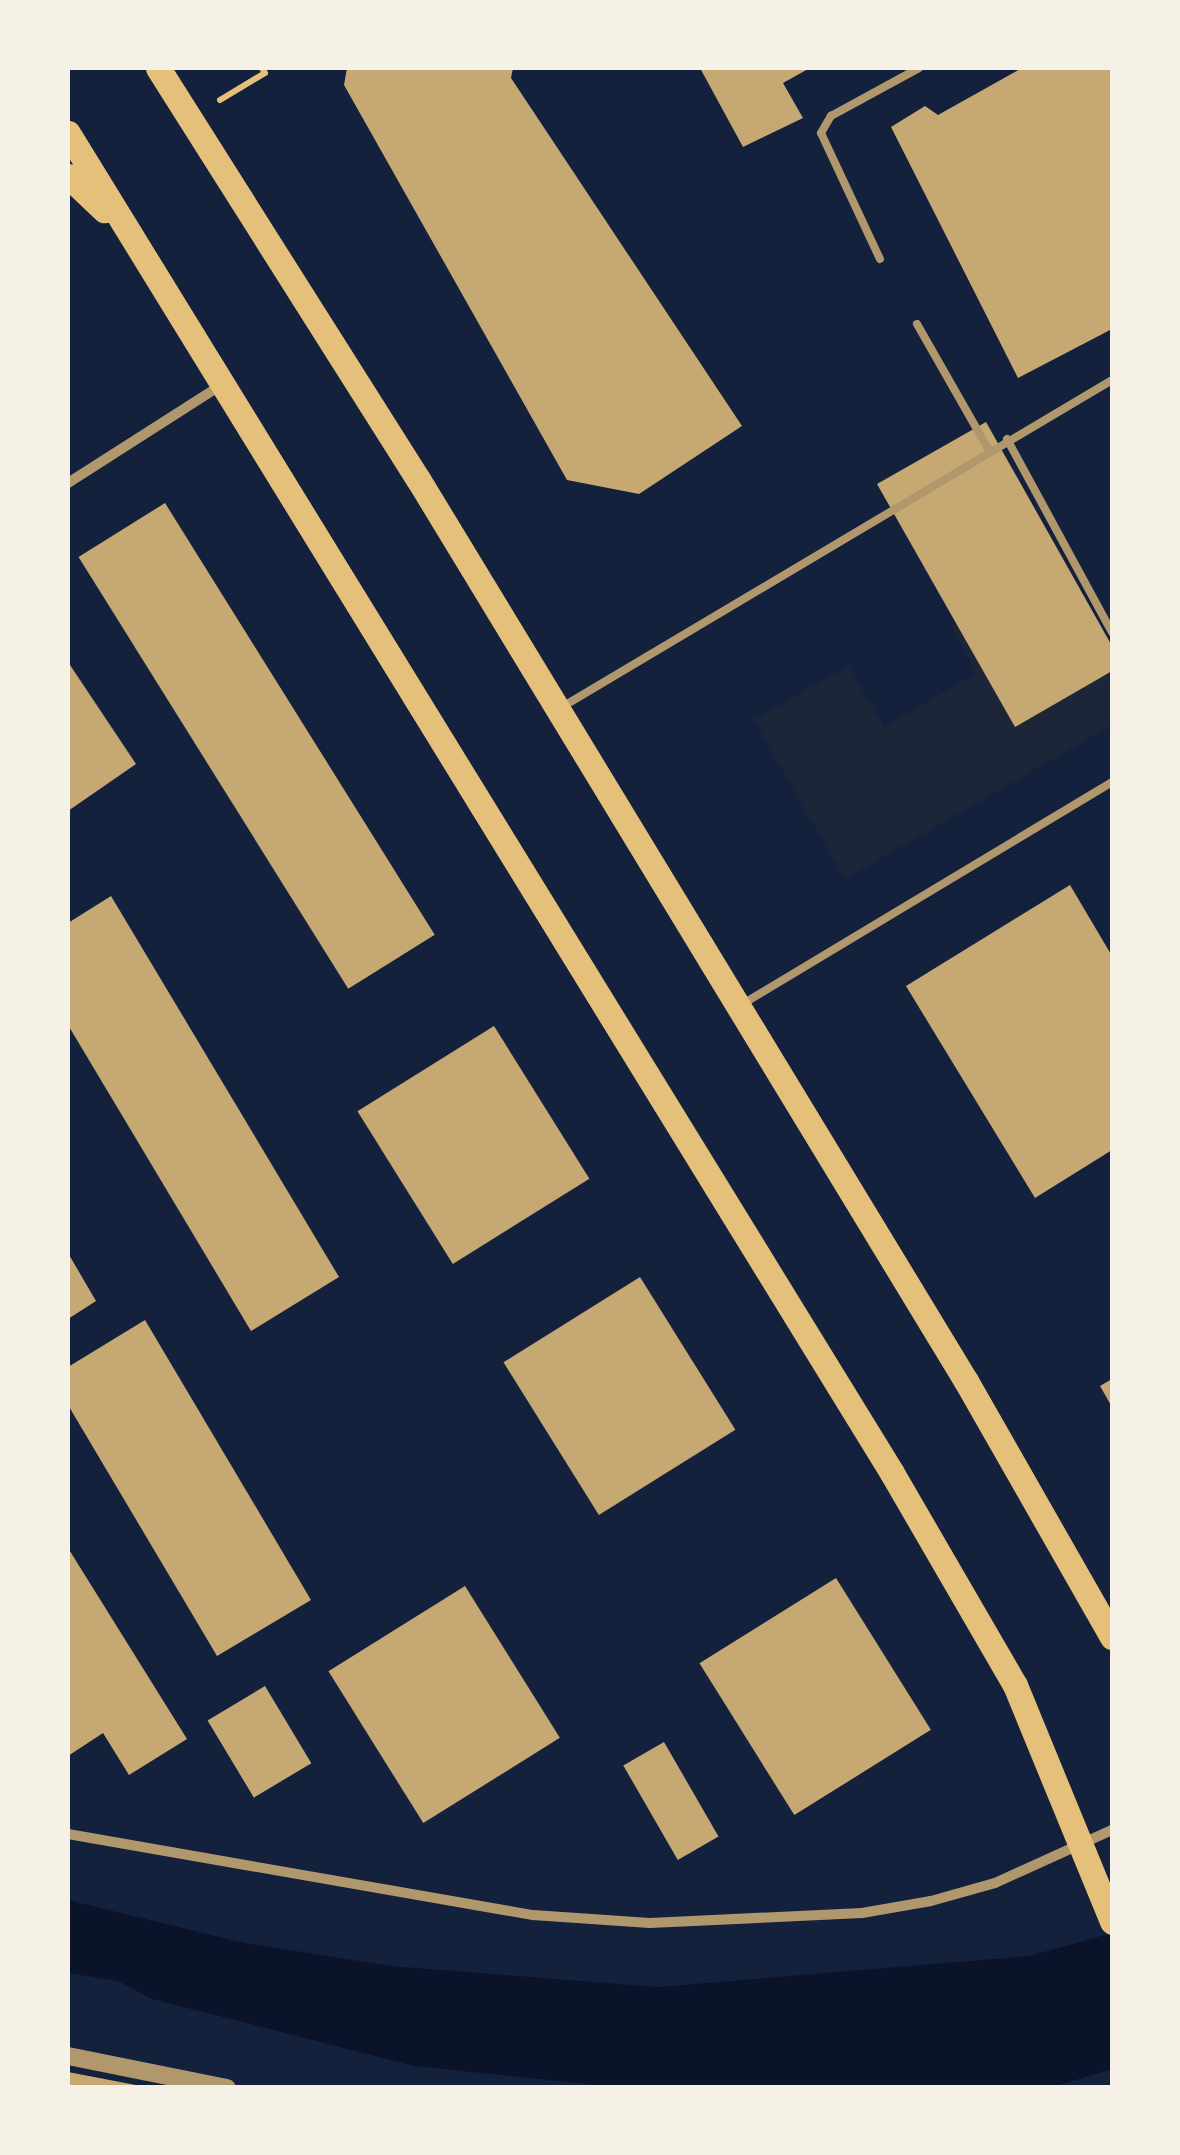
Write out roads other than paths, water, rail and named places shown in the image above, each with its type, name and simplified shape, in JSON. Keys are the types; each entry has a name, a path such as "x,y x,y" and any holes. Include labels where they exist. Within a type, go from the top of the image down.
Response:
{"main road":[{"path":"158,68 558,710 966,1381 1112,1637"},
{"path":"68,132 892,1473 1015,1685 1112,1919"},
{"path":"68,176 137,243"}],"street":[{"path":"68,483 225,382"},
{"path":"68,1834 533,1914 650,1923 862,1913 931,1901 995,1883 1112,1830"},
{"path":"68,2056 227,2088"}],"lane":[{"path":"880,259 821,134 831,116 919,68"},
{"path":"917,324 988,450"},
{"path":"558,710 988,450 1112,380"},
{"path":"1008,439 1112,632"},
{"path":"738,1008 1112,782"}]}
